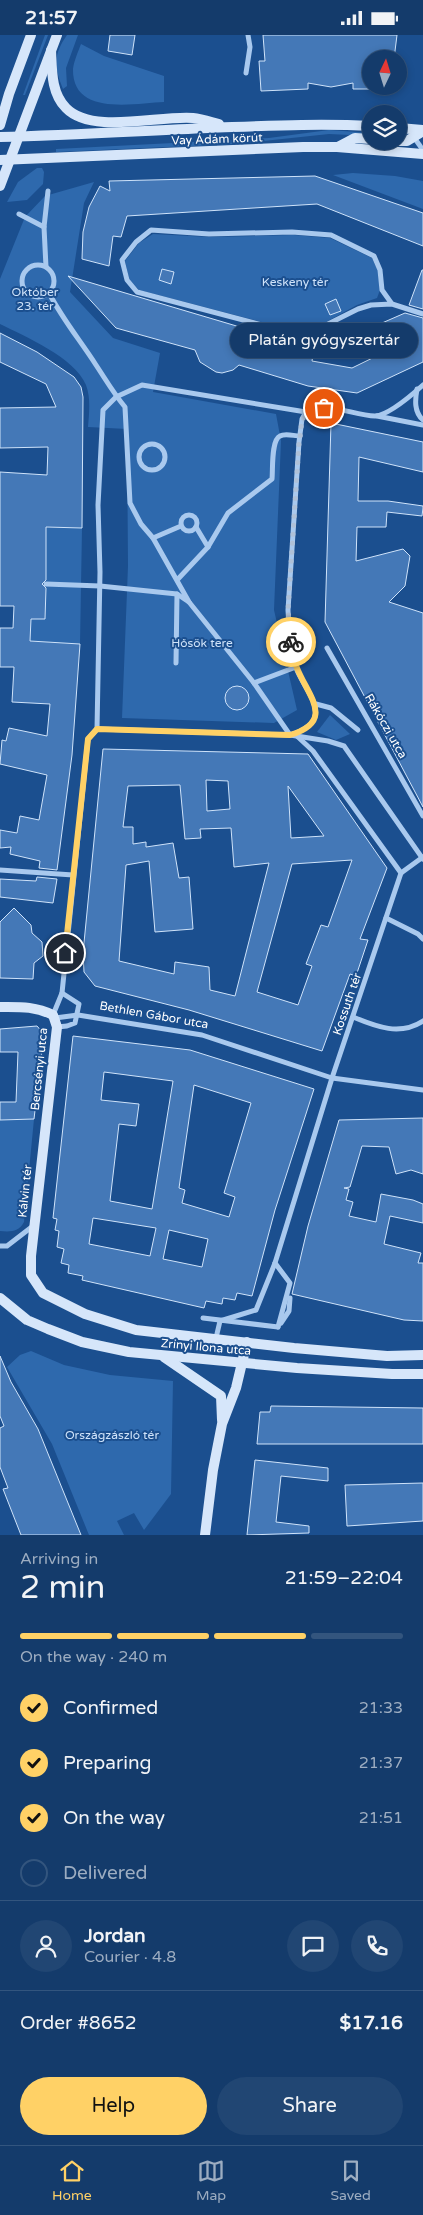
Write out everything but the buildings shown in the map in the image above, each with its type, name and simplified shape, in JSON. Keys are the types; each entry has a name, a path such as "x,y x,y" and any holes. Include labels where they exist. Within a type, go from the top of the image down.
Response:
{"street":[{"path":"0,125 9,94 31,35"},
{"path":"0,185 57,35"},
{"path":"246,73 250,47 248,35"},
{"path":"51,50 52,77 60,100 73,115 91,120 115,122 193,118 230,127"},
{"name":"Vay Ádám körút","path":"0,137 332,123 362,125"},
{"path":"407,129 423,131"},
{"path":"407,139 423,131"},
{"path":"407,132 423,150"},
{"path":"337,147 355,138 362,138"},
{"name":"Vay Ádám körút","path":"11,159 337,147 423,155"},
{"path":"0,160 11,159"},
{"path":"46,267 31,268 26,271 22,281 26,291 34,297 49,293 54,279 46,267 44,227 48,191"},
{"path":"19,214 44,227"},
{"path":"392,304 382,291 380,270 374,256 331,235 292,232 209,234 152,230 136,242 122,260 127,280 137,292 296,334 326,325 358,309 371,305 392,304 423,314"},
{"path":"49,293 73,335 125,407 130,503 141,524 153,538 178,579 189,602 254,683 290,735"},
{"path":"298,736 313,751 401,873 423,858 344,746 328,741 298,736 290,735 97,729 100,586 98,505 103,410 116,397 142,385 306,412"},
{"path":"377,416 399,404 423,385"},
{"path":"418,389 415,402 419,417 423,420"},
{"path":"290,735 302,731 313,721 316,704 296,667 289,630 288,610 302,419 306,412 312,409 324,408 423,425"},
{"path":"178,579 208,547 228,513 272,479 274,443 277,437 282,435 300,436"},
{"path":"153,444 161,447 165,458 158,468 150,469 142,465 140,457 145,446 153,444"},
{"path":"128,456 140,457"},
{"path":"181,526 183,517 190,514 197,519 196,527 208,547"},
{"path":"153,538 181,526"},
{"path":"181,526 189,531 196,527"},
{"path":"46,584 100,586 177,594 189,602"},
{"path":"176,663 177,594"},
{"name":"Rákóczi utca","path":"327,648 423,816"},
{"path":"254,683 296,667"},
{"path":"316,704 331,708 358,731"},
{"name":"Bercsényi utca","path":"46,1119 55,1020 62,993 72,875 88,739 97,729"},
{"path":"0,870 72,875"},
{"name":"Kossuth tér","path":"332,1078 401,873"},
{"path":"386,918 418,934 423,939"},
{"path":"55,1020 67,1026 75,1023 78,1015 79,1004 62,993"},
{"name":"Bethlen Gábor utca","path":"0,1007 30,1007 55,1020 78,1015 202,1035 332,1078"},
{"path":"353,1017 379,1028 392,1030 416,1026 423,1021"},
{"path":"220,1321 256,1310 274,1263 332,1078 422,1090"},
{"name":"Kálvin tér","path":"0,1246 7,1246 34,1225 46,1119"},
{"path":"34,1225 31,1275 43,1293 84,1314 136,1330 247,1342 236,1388 222,1424"},
{"path":"274,1263 290,1283 278,1327"},
{"name":"Zrínyi Ilona utca","path":"0,1297 28,1320 57,1333 82,1342 129,1352 392,1375 423,1373"},
{"path":"278,1327 289,1311 290,1298"},
{"path":"203,1319 278,1327"},
{"name":"Zrínyi Ilona utca","path":"216,1338 220,1321"},
{"name":"Zrínyi Ilona utca","path":"247,1342 387,1356 423,1355"},
{"path":"163,1356 221,1396 222,1424 205,1531 198,1535"}],"green space":[{"path":"45,35 48,35 25,95 23,95"},
{"path":"67,35 78,35 66,68 67,86 63,89 56,61 59,49"},
{"path":"81,44 104,56 164,76 164,102 122,105 107,104 94,101 83,95 75,84 73,69"},
{"path":"329,130 362,132 362,136 329,134 235,144 56,152 56,149 269,138"},
{"path":"37,168 42,168 44,172 43,184 27,200 7,202 18,182"},
{"path":"353,173 395,176 423,181 423,209 333,175"},
{"name":"Hősök tere","path":"94,182 84,203 70,292 113,338 160,353 153,392 276,414 281,441 274,610 297,710 274,723 122,718 128,566 127,429 88,427 89,395 80,375 71,365 48,349 0,324 0,279 25,217 45,196"},
{"name":"Keskeny tér","path":"153,234 209,237 293,235 330,238 372,258 378,271 380,290 377,298 357,305 326,322 296,331 139,290 129,279 125,261 139,243"},
{"path":"31,527 82,528 80,644 30,641 31,619 45,619 46,545"},
{"path":"330,715 350,734 336,740 317,732"},
{"path":"34,1119 24,1222 20,1228 14,1231 0,1231 0,1120"},
{"name":"Országzászló tér","path":"31,1351 64,1365 110,1375 173,1381 171,1494 144,1530 134,1513 117,1521 124,1535 89,1535 52,1444 7,1367 20,1355"}],"way so far":[{"path":"291,642 288,610 302,419 306,412 312,409 324,408"}],"place":[{"name":"Platán gyógyszertár","path":"324,408"}],"route":[{"path":"65,953 88,739 92,733 97,729 290,735 302,731 313,721 316,713 316,704 296,667 291,642"}],"park label":[{"name":"Október 23. tér","path":"35,299"}]}
